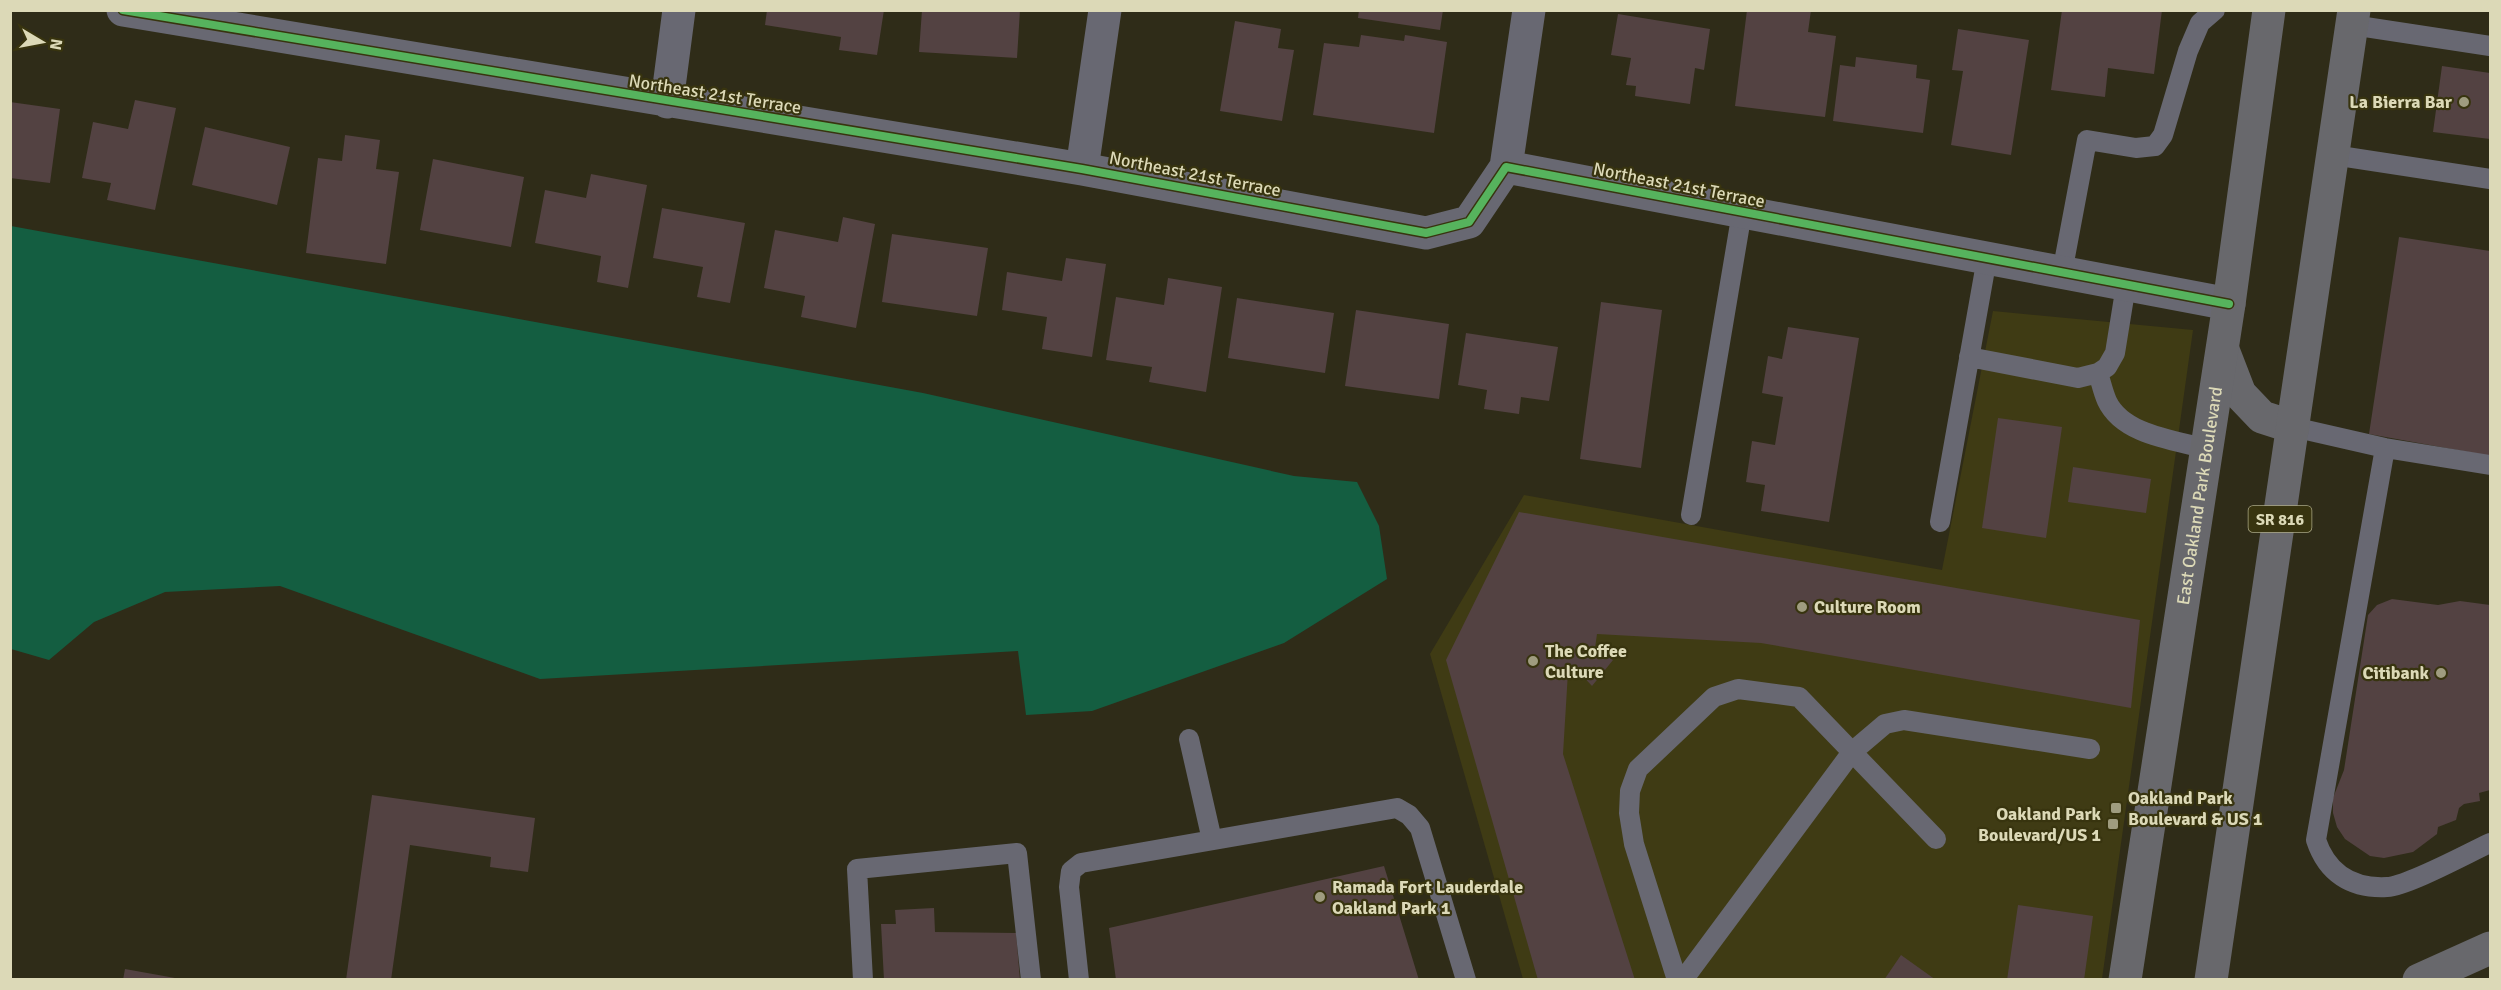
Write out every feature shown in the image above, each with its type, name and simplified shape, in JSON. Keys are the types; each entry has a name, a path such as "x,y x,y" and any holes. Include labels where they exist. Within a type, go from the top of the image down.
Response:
{"main road":[{"name":"East Oakland Park Boulevard","path":"2125,980 2229,304 2269,10"},
{"name":"SR 816","path":"2211,980 2353,18"},
{"path":"2222,348 2241,394 2248,402 2262,417 2293,427"},
{"path":"2419,980 2490,948"}],"street":[{"name":"Northeast 21st Terrace","path":"123,10 667,102 1082,168 1426,233 1469,222 1506,167 2229,304"},
{"path":"667,102 679,10"},
{"path":"1082,168 1105,10"},
{"path":"1506,167 1529,10"}],"lane":[{"path":"2062,273 2087,140 2136,148 2155,146 2163,135 2168,112 2200,22 2215,10"},
{"path":"2353,18 2490,46"},
{"path":"2333,155 2490,179"},
{"path":"1691,514 1742,212"},
{"path":"1940,522 1986,258"},
{"path":"1969,357 2078,378 2098,374 2107,367 2115,353 2126,285"},
{"path":"2098,374 2108,402 2121,419 2136,428 2207,449"},
{"path":"2293,427 2385,448 2490,465"},
{"path":"2385,448 2316,840 2322,858 2331,870 2347,880 2369,886 2389,887 2490,843"},
{"path":"1677,980 1630,824 1630,791 1638,769 1714,697 1738,689 1799,697 1936,839"},
{"path":"1683,980 1852,753 1885,724 1904,720 2090,749"},
{"path":"1189,739 1212,840"},
{"path":"1079,980 1069,887 1071,871 1081,863 1397,808 1409,815 1420,828 1466,980"},
{"path":"863,980 857,870 1017,853 1031,980"}],"shaded area":[{"path":"11,226 923,393 1294,476 1357,482 1379,526 1387,579 1284,643 1092,711 1026,715 1018,651 540,679 280,586 165,592 94,622 49,660 11,649"},
{"path":"1993,311 2193,330 2102,979 1523,979 1430,654 1524,495 1942,570"}],"building":[{"path":"767,10 884,10 877,55 839,50 841,37 765,25"},
{"path":"922,10 1020,10 1017,58 919,52"},
{"path":"1359,10 1443,10 1440,30 1358,18"},
{"path":"1747,10 1811,10 1808,32 1836,36 1825,117 1735,106"},
{"path":"2062,10 2162,10 2154,74 2108,68 2105,97 2051,90"},
{"path":"1618,14 1710,29 1704,70 1695,68 1690,104 1635,96 1636,86 1626,85 1631,58 1611,55"},
{"path":"1235,21 1281,29 1278,48 1294,50 1282,121 1220,111"},
{"path":"1958,29 2029,40 2011,155 1951,145 1963,71 1952,70"},
{"path":"1361,35 1404,41 1405,35 1447,42 1434,133 1313,115 1324,43 1359,47"},
{"path":"1856,57 1917,65 1916,78 1930,80 1923,133 1833,121 1840,65 1855,67"},
{"name":"La Bierra Bar","path":"2442,66 2490,73 2490,139 2433,132"},
{"path":"135,100 176,108 155,210 107,200 111,183 82,178 93,122 128,129"},
{"path":"10,102 60,109 50,183 10,178"},
{"path":"205,127 290,147 277,205 192,185"},
{"path":"345,135 380,140 376,169 399,172 386,264 306,253 318,158 342,161"},
{"path":"433,159 524,177 511,247 420,230"},
{"path":"591,174 647,185 628,288 597,282 601,256 535,243 545,190 586,198"},
{"path":"662,208 745,223 730,303 697,297 703,267 653,258"},
{"path":"843,217 875,224 856,328 801,317 805,296 764,288 775,230 838,242"},
{"path":"892,234 988,248 977,316 882,302"},
{"path":"2399,237 2490,251 2490,456 2369,434"},
{"path":"1066,258 1106,264 1092,357 1042,349 1047,317 1002,310 1007,272 1062,281"},
{"path":"1168,278 1222,287 1206,392 1149,382 1152,367 1106,360 1116,297 1164,305"},
{"path":"1237,298 1334,313 1325,373 1228,358"},
{"path":"1601,302 1662,310 1641,468 1580,459"},
{"path":"1356,310 1449,324 1439,399 1345,386"},
{"path":"1788,327 1859,338 1829,522 1761,511 1765,485 1746,482 1752,441 1775,445 1783,397 1762,393 1768,356 1782,359"},
{"path":"1466,333 1558,347 1549,401 1521,397 1519,414 1484,409 1487,390 1458,385"},
{"path":"1998,418 2062,427 2046,538 1982,528"},
{"path":"2073,467 2151,479 2146,513 2068,502"},
{"path":"1519,512 2140,620 2131,708 1761,643 1597,634 1595,648 1613,660 1592,686 1578,671 1568,672 1563,754 1635,980 1538,980 1446,660"},
{"path":"2392,599 2438,605 2460,601 2490,605 2490,790 2479,793 2480,801 2464,804 2459,808 2456,820 2438,827 2437,834 2413,852 2384,858 2370,856 2345,839 2337,827 2333,813 2333,798 2344,770 2368,615 2377,605"},
{"path":"372,795 535,818 528,872 490,867 491,857 410,845 391,980 346,980"},
{"name":"Ramada Fort Lauderdale Oakland Park 1","path":"1384,866 1419,980 1116,980 1109,928"},
{"path":"2018,905 2093,916 2084,980 2007,980"},
{"path":"934,908 935,932 1016,933 1020,980 884,980 881,924 896,924 895,910"},
{"path":"1901,955 1936,980 1884,980"},
{"path":"125,969 175,978 174,980 123,980"}],"cycle path":[{"path":"123,10 1082,169 1426,233 1469,222 1506,167 2229,304"}],"place":[{"name":"La Bierra Bar","path":"2464,102"},
{"name":"Culture Room","path":"1802,607"},
{"name":"The Coffee Culture","path":"1533,661"},
{"name":"Citibank","path":"2441,673"},
{"name":"Oakland Park Boulevard & US 1","path":"2116,808"},
{"name":"Oakland Park Boulevard/US 1","path":"2113,824"},
{"name":"Ramada Fort Lauderdale Oakland Park 1","path":"1320,897"}]}
